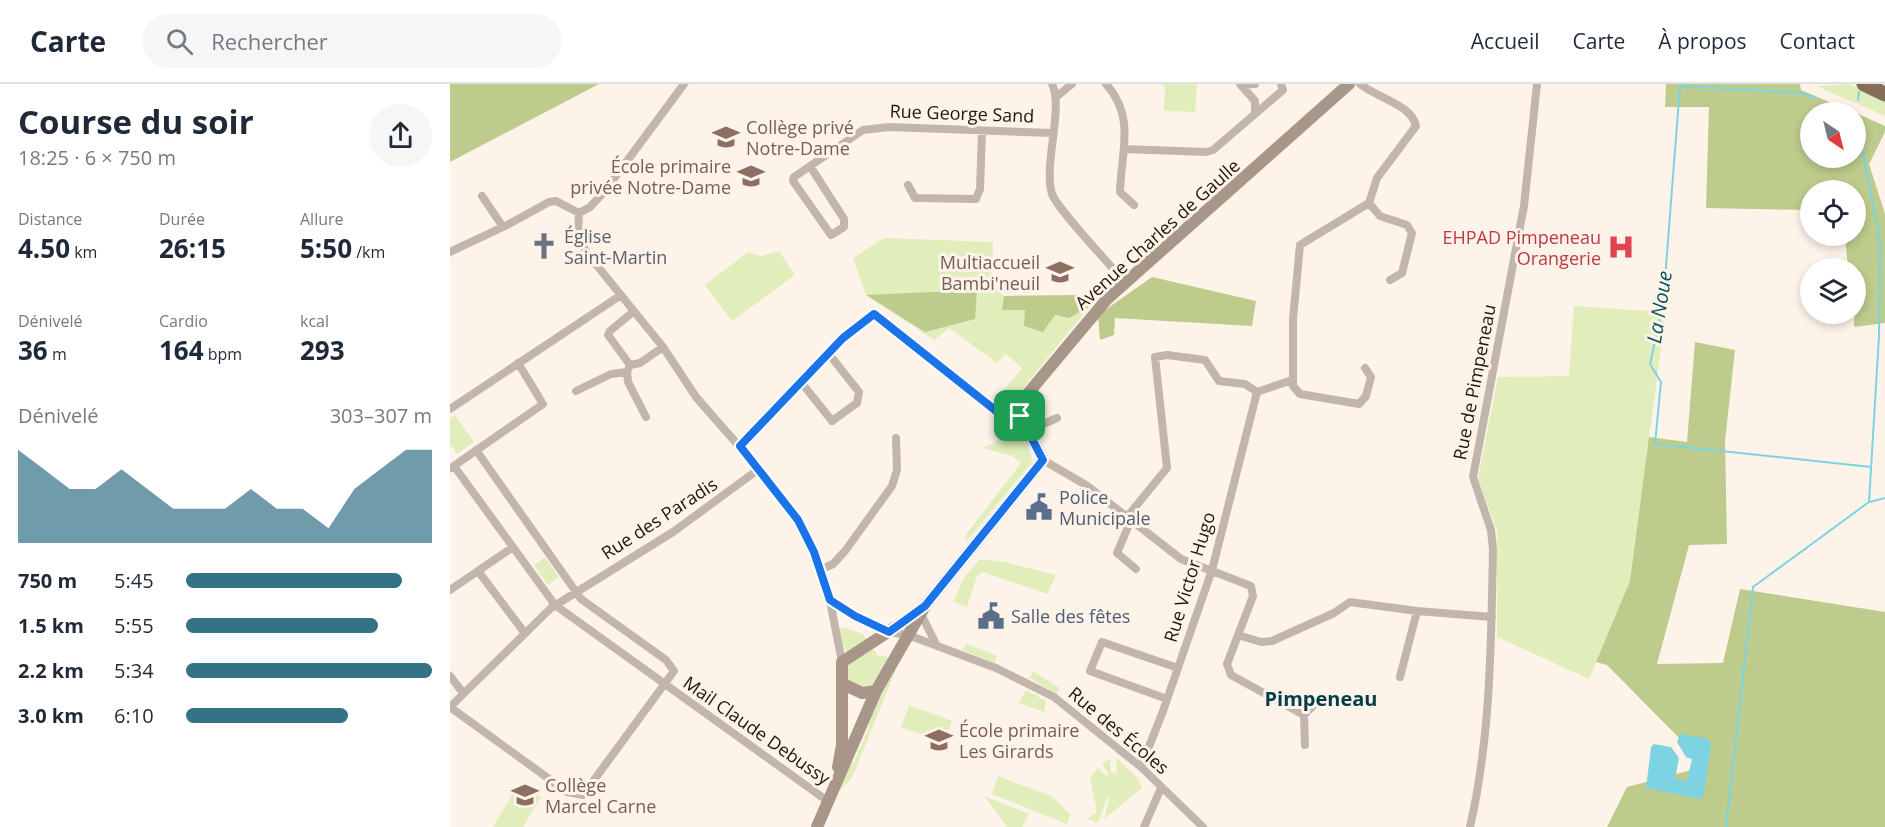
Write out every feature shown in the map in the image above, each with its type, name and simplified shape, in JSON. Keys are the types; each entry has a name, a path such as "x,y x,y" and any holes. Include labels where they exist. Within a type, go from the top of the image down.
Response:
{"highway":[{"path":"1864,84 1885,94"}],"street":[{"path":"579,213 590,207 604,192 684,84"},
{"path":"1052,84 1056,97 1052,133 1052,196 1125,283"},
{"path":"1056,97 1072,84"},
{"path":"1106,84 1122,105 1124,149 1120,192 1134,205"},
{"path":"1241,85 1255,84"},
{"path":"1124,149 1206,152 1213,150 1283,90 1281,84"},
{"name":"Avenue Charles de Gaulle","path":"1020,416 1020,403 1088,319 1125,283 1349,84"},
{"path":"1360,84 1378,97 1408,111 1416,126 1413,134 1377,178 1369,203 1300,245 1293,319 1293,386 1300,394 1359,404 1365,396 1371,377 1365,368"},
{"name":"Rue de Pimpeneau","path":"1470,827 1484,762 1491,679 1492,616 1491,530 1473,477 1524,206 1537,84"},
{"path":"1241,85 1255,101 1256,114"},
{"name":"Rue George Sand","path":"810,166 844,219 844,227 835,234 828,233 793,181 794,177 810,166 863,130 876,127 1052,133"},
{"path":"908,185 915,198 976,199 980,189 982,132"},
{"path":"482,196 503,227"},
{"path":"450,252 549,202 556,201 579,213"},
{"path":"1369,203 1380,216 1407,225 1412,233 1402,273 1390,280"},
{"path":"579,213 578,232 586,252 663,347 696,397 740,446 798,520 820,570 830,600 842,662 842,745 834,788"},
{"path":"450,409 621,295"},
{"path":"634,311 608,335 628,368 628,382 646,417"},
{"path":"740,446 864,320 870,315 877,316 1000,414 1020,416 1043,460 1086,485 1181,559 1246,582 1254,592 1227,664 1231,675 1304,715"},
{"path":"576,391 640,363 663,347"},
{"path":"801,382 832,421 857,403 859,392 829,354"},
{"path":"1136,569 1117,553 1129,518 1167,468 1155,357 1199,358 1210,364 1219,381 1245,384 1257,392 1292,380"},
{"path":"452,467 543,404 518,363"},
{"name":"Rue Victor Hugo","path":"1140,767 1167,699 1212,570 1257,392"},
{"path":"1030,435 1039,426 1057,418"},
{"path":"820,570 833,564 845,551 892,486 897,470 896,438"},
{"path":"476,450 575,591"},
{"path":"818,827 876,691 923,610 1043,460"},
{"name":"Mail Claude Debussy","path":"452,467 555,605 829,802"},
{"name":"Rue des Paradis","path":"450,707 524,632 555,605 673,532 759,469"},
{"path":"450,590 513,547"},
{"path":"478,571 524,632"},
{"name":"Mail Claude Debussy","path":"575,591 581,599 666,660 674,671 665,685"},
{"name":"Rue des Écoles","path":"830,600 855,616 889,632 908,635 1011,675 1054,697 1140,767 1203,827"},
{"path":"1239,635 1261,642 1272,641 1334,613 1350,602 1417,611 1492,616"},
{"path":"842,662 923,610"},
{"path":"923,610 937,646"},
{"path":"1400,677 1417,611"},
{"path":"889,632 900,649"},
{"path":"900,649 924,642"},
{"path":"1167,699 1090,671 1102,642 1178,668"},
{"path":"450,676 463,693"},
{"path":"843,684 862,693 876,691"},
{"path":"450,707 567,792 578,796 583,795 665,685"},
{"path":"1305,745 1304,715 1319,700"},
{"path":"1144,827 1161,788"}],"green space":[{"path":"450,84 599,84 450,162"},
{"path":"1162,84 1197,84 1195,112 1164,111 1165,87"},
{"path":"1666,84 1800,84 1801,90 1829,102 1800,102 1800,168 1866,168 1866,117 1885,126 1885,132 1869,164 1885,214 1885,323 1854,327 1854,324 1866,324 1866,258 1847,258 1846,246 1866,246 1866,180 1800,180 1800,210 1706,208 1709,107 1665,107"},
{"path":"1849,84 1885,100 1885,116 1866,108 1866,102 1853,102 1816,86"},
{"path":"884,238 993,242 992,284 1004,296 1087,295 1089,307 1015,398 1004,390 1022,368 1006,354 997,363 949,328 934,340 866,295 853,258"},
{"path":"779,251 795,275 732,321 705,285 748,252 761,256"},
{"path":"1152,277 1256,301 1252,326 1115,318 1114,335 1100,340 1098,315"},
{"path":"977,290 975,319 925,332 866,295"},
{"path":"1087,295 1089,307 1069,318 1055,315 1043,332 1024,326 1025,310 1002,310 1004,296"},
{"path":"1574,306 1666,312 1630,581 1589,679 1497,637 1497,531 1478,479 1498,377 1569,376"},
{"path":"1695,342 1735,350 1725,441 1727,544 1689,545 1657,664 1723,663 1740,589 1885,612 1885,827 1607,827 1627,787 1707,766 1607,665 1596,662 1630,581 1649,437 1687,442"},
{"path":"455,415 474,442 457,454 450,444 450,419"},
{"path":"1004,425 1014,430 1023,440 1032,462 967,541 965,536 1021,463 1012,456 983,448 997,442"},
{"path":"545,557 559,577 548,585 534,565"},
{"path":"980,559 1005,562 1056,575 1047,594 983,572 977,576 967,607 953,602 963,579"},
{"path":"845,628 863,634 867,641 845,652 838,629"},
{"path":"966,644 997,656 995,663 963,650"},
{"path":"872,647 878,656 886,656 889,661 879,680 866,687 850,682 847,670 849,665 856,657"},
{"path":"896,665 852,778 839,791 848,766 854,762 868,730 869,718"},
{"path":"1033,671 1060,688 1056,694 1030,678"},
{"path":"1026,690 1046,701 1044,712 1019,703"},
{"path":"909,705 952,721 944,743 901,727"},
{"path":"1110,758 1111,773 1117,772 1116,758 1138,778 1142,788 1104,819 1109,799 1107,798 1098,823 1087,819 1097,812 1090,778 1098,768 1106,776 1109,775 1102,764"},
{"path":"998,776 1053,797 1070,815 1067,824 992,794"},
{"path":"519,783 541,797 523,827 493,827"},
{"path":"984,796 1029,814 1022,827 1007,827"}],"water":[{"path":"1680,734 1705,738 1711,743 1704,794 1700,799 1646,788 1651,747 1654,744 1671,747 1679,758 1675,779 1687,781 1692,759 1686,757 1677,742"}],"waterway":[{"name":"La Noue","path":"1816,99 1803,93 1680,86 1663,305 1650,364 1661,382 1655,444 1871,467"},
{"name":"La Noue","path":"1858,100 1859,92"},
{"name":"La Noue","path":"1726,827 1753,587 1869,502 1879,336 1880,241 1866,168"},
{"path":"1870,502 1885,498"}],"place":[{"name":"Collège privé Notre-Dame","path":"726,137"},
{"name":"École primaire privée Notre-Dame","path":"751,176"},
{"name":"Église Saint-Martin","path":"544,246"},
{"name":"EHPAD Pimpeneau Orangerie","path":"1621,247"},
{"name":"Multiaccueil Bambi'neuil","path":"1060,272"},
{"name":"Police Municipale","path":"1039,507"},
{"name":"Salle des fêtes","path":"991,616"},
{"name":"École primaire Les Girards","path":"939,740"},
{"name":"Collège Marcel Carne","path":"525,795"}],"district":[{"name":"Pimpeneau","path":"1321,698"}],"route":[{"path":"874,314 1000,414 1020,416 1043,460 925,606 906,622 889,632 869,624 830,600 810,542 798,520 740,446 843,338 874,314"}]}
